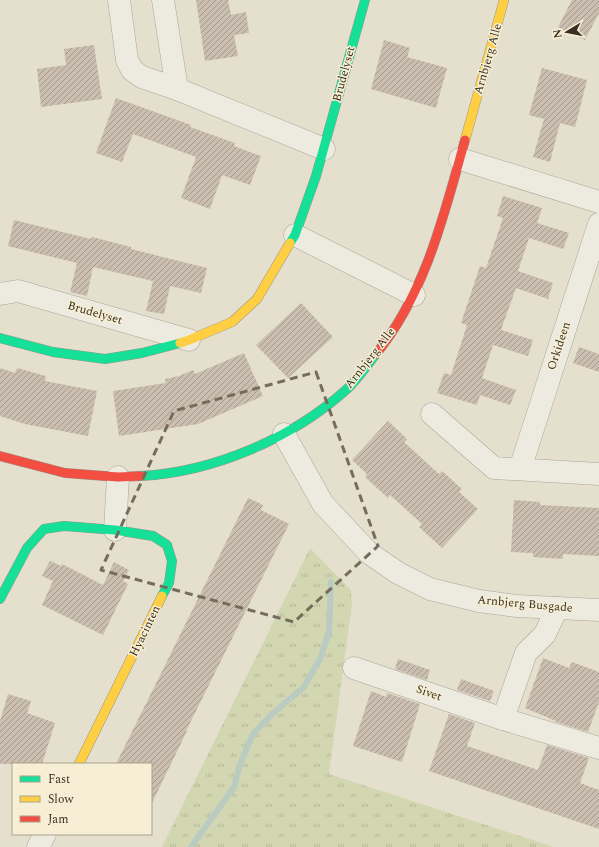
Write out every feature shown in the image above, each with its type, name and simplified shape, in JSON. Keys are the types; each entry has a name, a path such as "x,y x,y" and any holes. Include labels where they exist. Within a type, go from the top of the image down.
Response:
{"street":[{"path":"119,0 127,60 132,70 142,77 177,89 324,149"},
{"path":"163,0 177,89"},
{"name":"Brudelyset","path":"0,338 53,352 105,359 142,354 189,340 232,322 257,299 295,235 324,149 364,0"},
{"name":"Arnbjerg Alle","path":"0,456 65,473 118,477 155,475 216,463 284,434 312,417 348,388 387,340 414,295 439,231 504,0"},
{"path":"460,159 599,202"},
{"name":"Orkideen","path":"520,468 599,224"},
{"path":"295,235 414,295"},
{"name":"Brudelyset","path":"0,294 18,291 189,340"},
{"path":"432,414 494,468 520,468 599,474"},
{"name":"Arnbjerg Busgade","path":"284,434 323,504 369,552 398,573 430,589 479,601 517,606 599,610"},
{"path":"115,530 118,477"},
{"name":"Hyacinten","path":"0,599 28,548 44,529 64,526 115,530 152,536 167,545 172,561 169,583 79,763"},
{"path":"503,719 526,653 545,634 557,608"},
{"name":"Sivet","path":"354,668 503,719 599,748"},
{"path":"38,847 44,835"}],"highlighted area":[{"path":"316,372 378,546 294,622 101,570 174,411"}],"green space":[{"path":"310,548 351,590 352,603 329,774 554,847 162,847"}],"building":[{"path":"196,0 228,0 231,15 246,12 249,33 234,35 238,56 205,61"},
{"path":"572,0 599,0 599,13 585,40 558,27"},
{"path":"384,40 410,48 407,57 447,68 436,108 371,89"},
{"path":"94,45 102,99 41,107 37,69 66,65 64,49"},
{"path":"542,68 587,80 575,127 560,123 550,162 533,157 544,119 529,115"},
{"path":"116,98 191,125 190,127 235,143 234,146 261,156 250,185 222,175 210,209 181,198 196,157 133,134 122,162 96,153"},
{"path":"503,196 542,208 537,223 569,233 563,249 529,238 518,271 553,283 548,299 516,288 501,330 533,340 528,356 493,345 482,378 516,390 510,405 480,395 477,405 437,393 444,373 451,375 467,325 461,323 480,266 486,268 503,218 497,216"},
{"path":"14,220 91,239 92,237 131,247 131,249 207,268 201,293 170,286 164,314 146,311 153,281 93,267 87,296 70,292 77,263 8,246"},
{"path":"301,303 333,337 288,378 256,345"},
{"path":"579,347 599,354 599,372 573,363"},
{"path":"244,353 263,396 198,424 119,436 113,391 166,383 165,379 179,376 193,370 195,374"},
{"path":"0,368 15,373 17,368 46,376 45,381 97,391 88,436 25,424 0,416"},
{"path":"388,421 407,439 404,442 439,474 442,471 462,489 459,492 478,509 442,548 419,527 422,524 390,495 388,498 365,477 367,474 352,460"},
{"path":"248,498 263,505 261,510 289,524 152,803 152,763 116,763"},
{"path":"514,500 540,502 540,505 599,508 599,556 563,554 563,559 533,557 533,553 511,552"},
{"path":"50,561 61,566 62,564 103,585 114,562 129,570 123,581 128,584 103,635 42,605 53,581 42,576"},
{"path":"543,658 569,668 572,662 599,672 599,702 588,732 556,722 525,708"},
{"path":"398,659 430,670 427,680 395,669"},
{"path":"461,679 494,691 490,701 457,690"},
{"path":"371,691 386,697 387,693 420,704 402,762 353,746"},
{"path":"8,694 31,701 27,713 55,723 42,763 0,764 0,721"},
{"path":"449,714 475,723 467,746 538,770 547,745 589,758 580,783 599,790 599,829 429,771"}],"waterway":[{"path":"191,847 234,787 240,764 253,734 273,713 304,687 321,657 329,631 331,582"}],"traffic: fast":[{"path":"290,243 295,235 316,176 365,0"},
{"path":"0,338 53,352 105,359 142,353 180,343"},
{"path":"141,476 196,468 224,460 277,437 326,407 347,389 376,354"},
{"path":"0,599 27,548 44,529 64,526 115,530 153,536 167,545 172,561 169,583 162,596"}],"traffic: slow":[{"path":"465,140 504,0"},
{"path":"180,343 232,322 257,299 290,243"},
{"path":"79,763 162,596"}],"traffic: jam":[{"path":"376,354 393,330 421,279 441,224 465,140"},
{"path":"0,456 65,473 118,477 141,476"}]}
